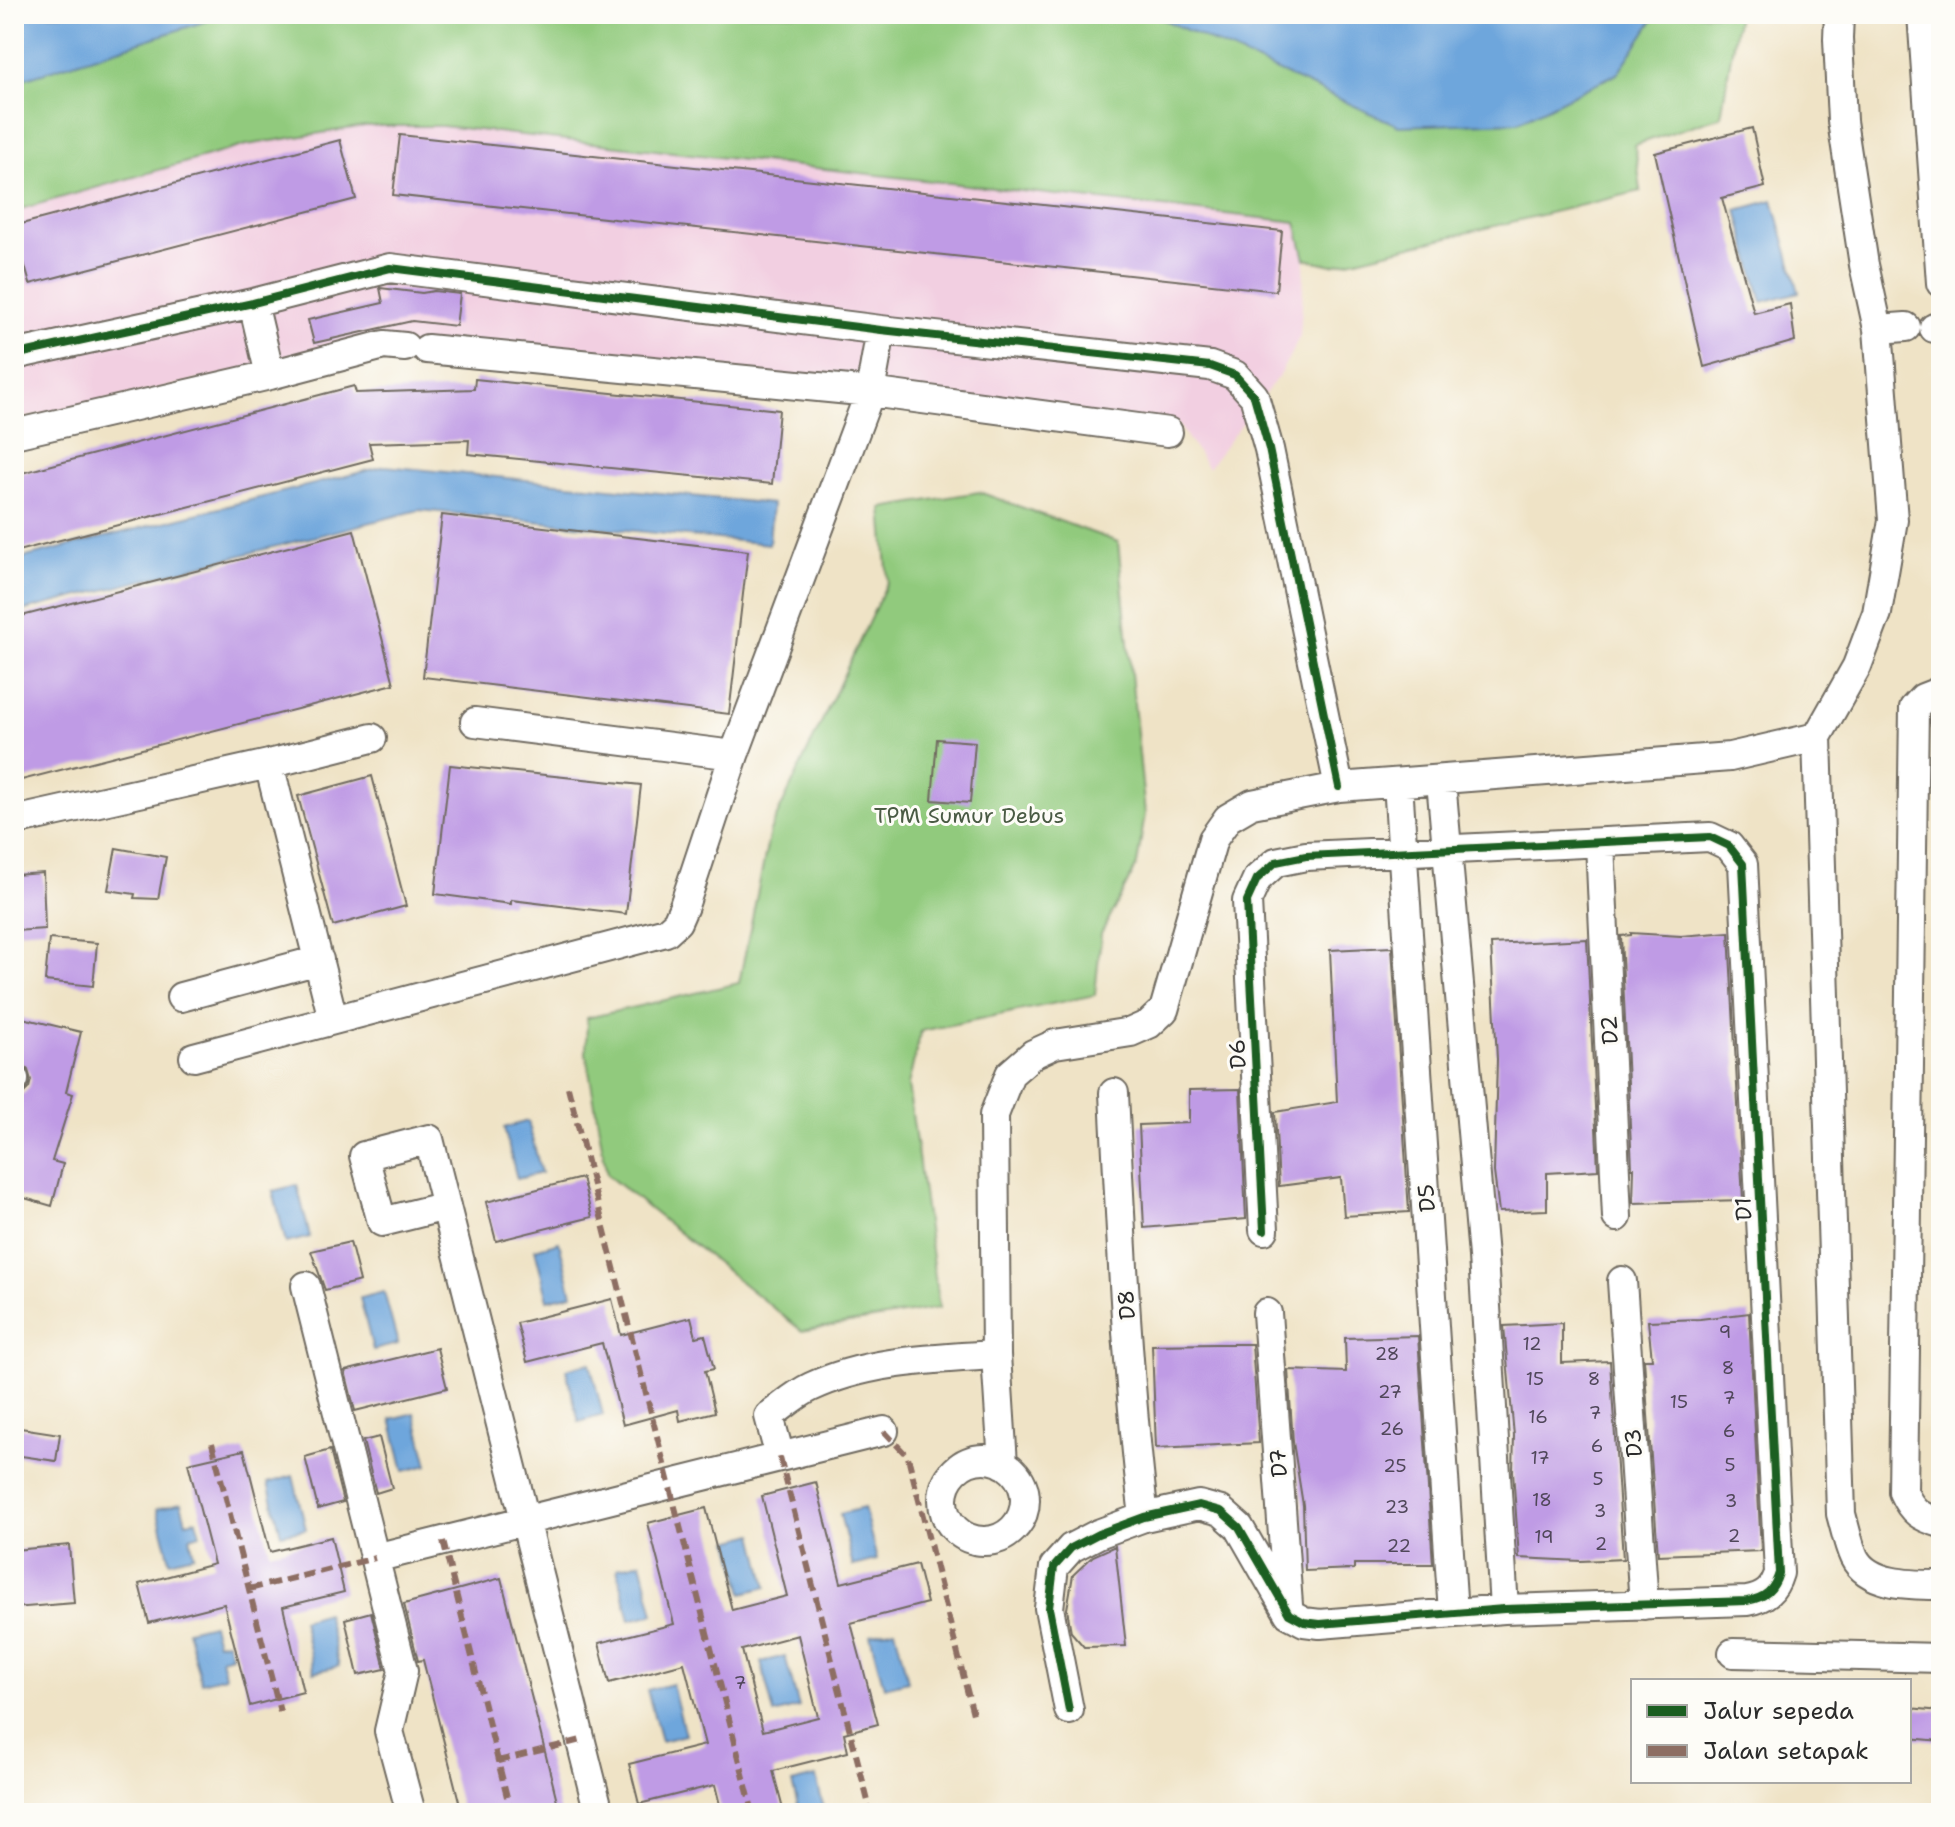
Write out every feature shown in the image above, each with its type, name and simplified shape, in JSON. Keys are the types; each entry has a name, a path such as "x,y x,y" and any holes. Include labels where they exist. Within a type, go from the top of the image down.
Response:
{"street":[{"path":"1839,14 1842,121 1864,265 1892,328 1893,520 1877,613 1857,666 1817,737 1841,1514 1855,1559 1870,1575 1908,1585 1941,1585"},
{"path":"1922,14 1941,283"},
{"path":"14,355 253,303 390,268 406,268 881,330 1210,366 1235,375 1254,396 1269,449 1339,787"},
{"path":"253,303 270,375"},
{"path":"194,1057 666,932 677,922 734,755 870,392 881,330"},
{"path":"14,434 270,375 384,345 870,392 1168,432"},
{"path":"1941,691 1923,698 1914,708 1903,1492 1914,1512 1941,1523"},
{"path":"475,722 734,755"},
{"path":"1003,1464 996,1355 994,1115 1010,1074 1033,1054 1055,1044 1131,1032 1149,1024 1164,1010 1213,839 1228,818 1252,804 1339,787 1730,757 1817,737"},
{"path":"14,821 372,738"},
{"path":"269,764 333,1019"},
{"path":"1441,781 1483,1256 1504,1609"},
{"name":"D5","path":"1398,783 1453,1613"},
{"name":"D1","path":"1600,843 1710,837 1729,846 1743,864 1779,1573 1768,1593 1758,1599 1644,1605"},
{"path":"1401,850 1600,843"},
{"name":"D2","path":"1600,843 1617,1217"},
{"name":"D6","path":"1264,1230 1247,901 1257,879 1276,862 1306,856 1401,850"},
{"path":"181,997 319,960"},
{"name":"D8","path":"1114,1093 1124,1278 1144,1517"},
{"path":"446,1206 599,1813"},
{"name":"D3","path":"1622,1281 1644,1605"},
{"path":"306,1286 403,1671 389,1731 411,1813"},
{"name":"D7","path":"1267,1313 1289,1614"},
{"path":"780,1457 769,1416 809,1388 848,1373 902,1362 996,1355"},
{"path":"375,1558 884,1431"},
{"path":"1069,1710 1049,1608 1054,1567 1071,1548 1098,1534 1144,1517 1199,1505 1221,1511 1239,1527 1289,1614 1304,1622 1320,1624 1504,1609 1644,1605"},
{"path":"1733,1653 1941,1658"}],"shaded area":[{"path":"365,126 442,126 1296,222 1305,259 1300,336 1280,374 1208,468 1178,424 358,345 19,419 14,402 14,211 247,145"}],"green space":[{"path":"14,14 1738,14 1721,116 1635,145 1641,191 1332,265 1305,259 1296,222 442,126 365,126 247,145 14,211"},
{"name":"TPM Sumur Debus","path":"979,492 1118,542 1145,814 1137,865 1101,934 1095,995 921,1031 908,1085 939,1308 802,1331 607,1175 586,1053 587,1018 739,983 770,831 888,581 882,508"}],"water":[{"path":"14,14 229,14 14,82"},
{"path":"1151,14 1657,14 1618,73 1518,122 1399,126"},
{"path":"1773,200 1799,292 1762,302 1737,210"},
{"path":"385,466 772,504 769,544 419,510 14,613 14,560"},
{"path":"528,1121 541,1173 517,1179 504,1128"},
{"path":"297,1185 310,1237 286,1243 273,1191"},
{"path":"559,1242 572,1294 548,1300 535,1249"},
{"path":"384,1292 398,1344 373,1350 360,1298"},
{"path":"590,1363 603,1415 579,1422 566,1369"},
{"path":"415,1413 428,1465 404,1471 391,1419"},
{"path":"293,1476 306,1529 281,1534 268,1483"},
{"path":"181,1503 186,1522 196,1520 200,1534 190,1537 194,1555 170,1561 157,1509"},
{"path":"864,1508 877,1560 853,1566 840,1514"},
{"path":"754,1534 767,1587 743,1593 730,1541"},
{"path":"641,1562 654,1614 630,1620 617,1568"},
{"path":"326,1613 339,1666 314,1672 302,1620"},
{"path":"212,1624 217,1643 227,1641 231,1655 221,1658 225,1676 201,1682 187,1630"},
{"path":"895,1629 908,1681 884,1687 870,1635"},
{"path":"785,1656 799,1707 774,1714 761,1662"},
{"path":"672,1684 685,1735 661,1741 647,1690"},
{"path":"816,1777 825,1813 800,1813 792,1783"}],"building":[{"path":"1752,128 1765,187 1722,198 1754,313 1790,304 1795,341 1704,367 1655,153"},
{"path":"400,135 1282,231 1276,291 393,195"},
{"path":"340,140 356,199 30,284 14,226"},
{"path":"380,288 460,294 456,326 412,321 314,343 308,320 383,303"},
{"path":"475,379 779,410 772,484 468,454 469,440 369,443 373,459 14,552 14,475 354,386 356,393 474,389"},
{"path":"442,515 748,551 729,714 423,677"},
{"path":"354,530 394,684 14,782 14,618"},
{"path":"937,739 975,742 970,803 932,800"},
{"path":"450,765 641,785 626,914 435,894"},
{"path":"372,776 406,906 333,926 298,796"},
{"path":"116,848 166,857 158,899 134,898 135,894 108,890"},
{"path":"43,873 45,929 14,931 14,875"},
{"path":"1729,932 1743,1200 1633,1203 1634,1168 1621,936 1631,933 1681,936"},
{"path":"49,939 97,943 93,986 45,981"},
{"path":"1587,939 1598,1170 1547,1173 1547,1210 1499,1212 1494,1172 1497,1059 1491,944"},
{"path":"1392,947 1409,1212 1344,1216 1341,1178 1279,1186 1275,1112 1337,1102 1330,950"},
{"path":"14,1016 81,1032 66,1092 73,1094 52,1161 63,1164 52,1206 14,1195 14,1097 29,1088 31,1080 28,1070 14,1062"},
{"path":"1240,1089 1246,1219 1144,1228 1139,1125 1189,1123 1189,1090"},
{"path":"582,1178 592,1217 496,1241 486,1202"},
{"path":"350,1242 360,1281 325,1290 311,1251"},
{"path":"612,1299 621,1335 691,1317 696,1337 705,1335 714,1369 705,1371 715,1412 680,1421 678,1410 623,1425 602,1343 527,1362 517,1323"},
{"path":"1749,1313 1761,1551 1658,1555 1644,1359 1652,1359 1648,1321"},
{"path":"1562,1323 1562,1363 1610,1361 1623,1559 1581,1561 1519,1558 1513,1471 1514,1436 1504,1326"},
{"path":"1418,1336 1433,1564 1354,1564 1354,1569 1305,1571 1303,1505 1293,1442 1288,1370 1346,1372 1345,1338"},
{"path":"1252,1344 1259,1443 1156,1448 1152,1345"},
{"path":"437,1348 447,1388 355,1411 345,1371"},
{"path":"14,1427 60,1434 56,1461 14,1455"},
{"path":"379,1437 392,1488 376,1493 363,1441"},
{"path":"244,1450 270,1552 331,1537 344,1592 283,1607 303,1692 250,1706 224,1604 149,1623 139,1584 214,1564 188,1463"},
{"path":"330,1450 343,1502 318,1509 305,1457"},
{"path":"816,1482 841,1583 917,1564 927,1603 851,1623 878,1724 844,1733 848,1752 773,1771 784,1813 722,1813 715,1785 639,1804 629,1764 705,1745 684,1663 609,1683 599,1643 674,1624 648,1523 706,1508 732,1610 787,1596 762,1496","holes":["798,1635 818,1717 763,1731 742,1650"]},
{"path":"69,1545 74,1603 14,1608 14,1550"},
{"path":"1115,1546 1126,1646 1084,1647 1071,1632 1067,1609 1073,1575 1093,1556"},
{"path":"501,1578 560,1813 462,1813 423,1660 418,1661 404,1604"},
{"path":"371,1612 385,1669 358,1675 345,1619"},
{"path":"1911,1708 1941,1711 1941,1741 1911,1738"}],"marked path":[{"path":"568,1087 753,1813"},
{"path":"884,1431 908,1457 973,1714"},
{"path":"212,1443 280,1712"},
{"path":"780,1457 871,1813"},
{"path":"443,1541 511,1813"},
{"path":"249,1589 375,1558"},
{"path":"498,1761 581,1740"}],"cycle path":[{"path":"14,355 253,303 390,268 881,330 1210,366 1235,375 1254,396 1269,449 1339,787"},
{"path":"1069,1710 1049,1608 1054,1567 1071,1548 1098,1534 1144,1517 1199,1505 1221,1511 1239,1527 1289,1614 1304,1622 1320,1624 1504,1609 1747,1601 1768,1592 1777,1579 1743,864 1729,846 1710,837 1306,856 1276,862 1257,879 1247,901 1264,1230"}]}
